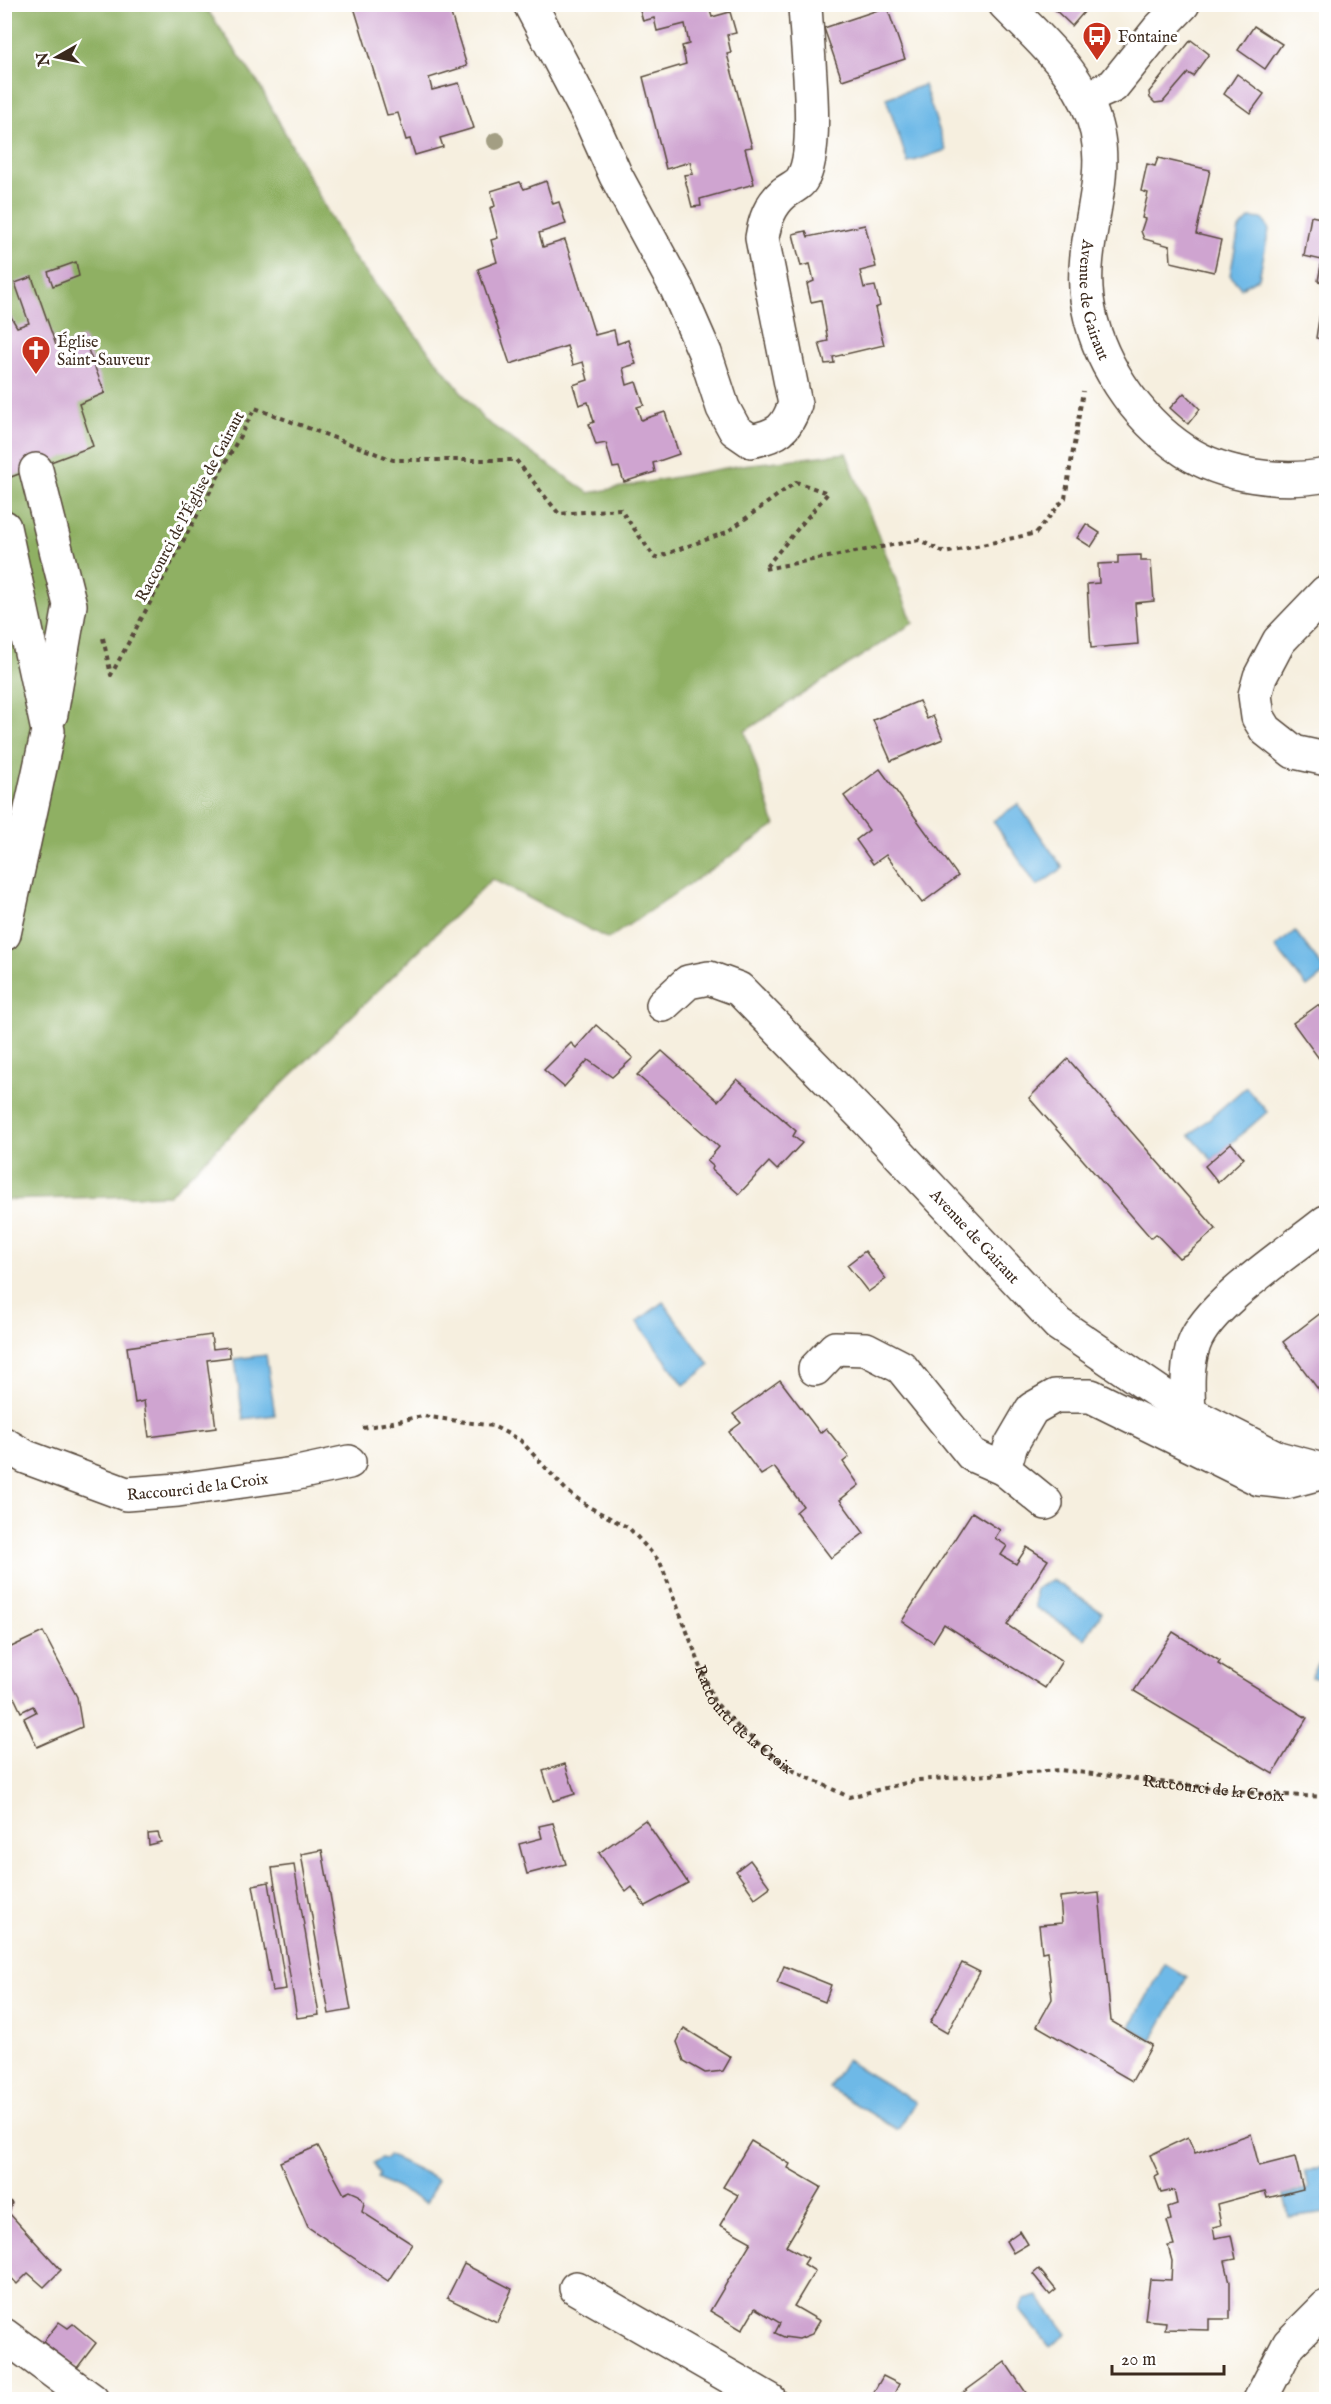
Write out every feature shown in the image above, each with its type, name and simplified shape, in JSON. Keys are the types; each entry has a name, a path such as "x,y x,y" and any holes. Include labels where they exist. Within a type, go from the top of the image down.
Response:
{"street":[{"path":"530,4 589,116 616,176 677,289 705,353 723,408 735,430 752,441 772,436 788,422 795,404 762,238 766,216 782,195 802,180 809,156 811,122 805,4"},
{"name":"Avenue de Gairaut","path":"1005,4 1062,61 1086,98 1097,132 1100,171 1085,254 1087,298 1097,344 1123,388 1155,426 1186,452 1220,467 1251,475 1286,479 1326,475"},
{"path":"1086,98 1113,86 1158,30 1183,4"},
{"path":"4,934 48,731 70,605 36,470"},
{"path":"4,527 48,731"},
{"path":"1326,592 1279,640 1260,677 1255,695 1258,717 1266,730 1294,752 1326,759"},
{"name":"Avenue de Gairaut","path":"663,1005 688,982 709,978 739,989 868,1121 1058,1324 1189,1413 1278,1458 1326,1471"},
{"path":"1189,1413 1187,1377 1194,1342 1216,1310 1326,1222"},
{"path":"815,1369 835,1348 866,1349 901,1367 972,1455 1004,1468 1046,1503"},
{"path":"1004,1468 1011,1445 1032,1409 1055,1396 1091,1396 1259,1479 1286,1482 1326,1471"},
{"name":"Raccourci de la Croix","path":"4,1444 26,1457 126,1494 270,1477 349,1462"},
{"path":"576,2288 770,2400"},
{"path":"1260,2400 1289,2344 1326,2307"},
{"path":"4,2335 92,2400"}],"path":[{"name":"Raccourci de l'Église de Gairaut","path":"102,634 111,675 255,408 393,460 516,460 559,514 620,509 655,558 727,532 796,482 828,493 764,569 919,540 945,553 1036,533 1065,498 1080,402 1097,344"},
{"name":"Raccourci de la Croix","path":"360,1429 423,1416 493,1426 520,1440 567,1491 589,1507 629,1528 660,1562 714,1701 740,1729 790,1769 849,1797 918,1780 1060,1770 1262,1794 1326,1797"}],"green space":[{"path":"4,5 204,5 258,83 350,253 483,419 589,493 742,465 846,453 913,623 745,731 775,826 608,939 492,879 169,1195 5,1200"}],"water":[{"path":"924,85 946,150 908,163 886,98"},
{"path":"1250,218 1263,219 1269,230 1259,278 1241,288 1230,275 1239,229"},
{"path":"1018,804 1063,868 1037,886 993,821"},
{"path":"1295,931 1326,972 1307,987 1275,947"},
{"path":"1246,1087 1267,1112 1212,1160 1190,1135"},
{"path":"663,1302 710,1365 684,1385 637,1322"},
{"path":"266,1355 275,1415 243,1419 235,1359"},
{"path":"1052,1580 1102,1612 1085,1639 1035,1607 1035,1589"},
{"path":"1324,1655 1326,1657 1326,1691 1322,1691 1322,1680 1311,1677"},
{"path":"1165,1964 1187,1977 1152,2040 1130,2027"},
{"path":"846,2060 915,2102 898,2130 829,2088"},
{"path":"388,2155 438,2179 426,2203 377,2178 379,2175 374,2163 380,2158 386,2159"},
{"path":"1325,2165 1326,2212 1289,2217 1284,2195 1309,2189 1305,2172"},
{"path":"1038,2296 1067,2334 1050,2347 1020,2310 1024,2300"}],"building":[{"path":"353,4 448,4 467,66 429,78 432,90 459,83 474,128 440,138 443,147 415,155 410,139 406,140 398,113 387,115"},
{"path":"638,4 708,4 712,17 730,12 736,33 727,35 731,53 727,54 752,147 745,148 754,184 700,199 701,206 692,207 684,175 693,174 690,162 666,169 643,77 686,64 682,46 689,44 685,24 657,31 654,18 643,21"},
{"path":"1049,4 1091,4 1072,26"},
{"path":"887,7 905,59 842,80 824,28"},
{"path":"1254,26 1282,44 1265,69 1238,50"},
{"path":"1191,40 1209,54 1193,76 1188,73 1163,102 1155,103 1150,98 1149,92"},
{"path":"1237,74 1264,94 1250,113 1224,94"},
{"path":"1158,158 1210,170 1196,234 1221,240 1214,272 1171,262 1170,246 1144,239 1141,231 1145,219 1142,218 1148,193 1141,191 1147,164 1155,166"},
{"path":"546,181 553,204 559,202 566,224 539,233 543,247 565,240 595,335 614,330 617,344 628,340 636,364 623,368 627,385 636,382 644,405 637,407 641,420 665,412 679,454 653,463 655,472 624,482 619,467 613,468 606,443 596,445 589,424 594,422 588,402 579,405 573,385 588,380 583,362 573,365 567,346 510,364 478,269 497,262 491,240 498,238 490,208 495,206 491,191 520,182 524,189"},
{"path":"1311,216 1326,219 1326,283 1318,281 1322,260 1304,256"},
{"path":"865,225 876,267 860,271 864,288 875,286 880,306 875,308 884,345 833,357 834,363 825,364 819,343 828,341 821,300 811,302 807,284 814,281 810,264 801,266 793,234 806,231 808,237"},
{"path":"4,260 11,280 4,281"},
{"path":"76,262 79,276 53,286 48,272"},
{"name":"Église Saint-Sauveur","path":"32,277 57,348 83,337 105,393 79,404 93,446 11,477 4,460 4,312 10,315 17,327 29,323 15,283"},
{"path":"1320,313 1326,314 1326,340 1316,338"},
{"path":"1184,393 1200,409 1188,424 1170,408"},
{"path":"1086,524 1100,533 1091,547 1077,538"},
{"path":"1141,555 1141,561 1151,561 1154,601 1135,603 1138,644 1091,648 1087,584 1099,583 1098,564 1118,563 1118,556"},
{"path":"919,701 927,719 933,716 943,739 891,761 873,720"},
{"path":"880,769 958,876 922,903 886,855 873,864 856,840 869,830 844,796"},
{"path":"1318,1005 1326,1017 1326,1055 1320,1060 1293,1023"},
{"path":"596,1025 633,1058 612,1077 588,1060 564,1087 544,1070 571,1043 576,1048"},
{"path":"662,1051 718,1101 737,1079 796,1131 793,1136 802,1143 777,1170 769,1162 739,1194 712,1170 713,1166 707,1161 719,1147 637,1075"},
{"path":"1068,1059 1216,1229 1187,1254 1179,1258 1156,1234 1151,1238 1029,1098"},
{"path":"1231,1143 1244,1158 1218,1182 1205,1166"},
{"path":"865,1251 886,1279 868,1292 847,1265"},
{"path":"1326,1309 1326,1400 1283,1342"},
{"path":"211,1335 213,1349 229,1347 230,1357 207,1360 216,1428 149,1437 144,1401 135,1403 127,1347"},
{"path":"780,1380 820,1433 826,1428 849,1457 843,1462 859,1485 840,1500 864,1533 831,1558 796,1512 803,1506 774,1467 761,1475 729,1432 741,1423 733,1414"},
{"path":"972,1512 1000,1530 995,1538 1007,1546 1001,1555 1016,1564 1027,1547 1048,1560 1007,1625 1062,1661 1045,1688 944,1624 933,1642 902,1621"},
{"path":"43,1632 77,1697 82,1727 37,1747 24,1718 36,1712 33,1706 21,1712 12,1693 6,1696 4,1694 4,1654 8,1652 7,1649"},
{"path":"1173,1632 1220,1661 1218,1664 1307,1718 1273,1774 1134,1691"},
{"path":"565,1764 575,1794 553,1801 543,1771"},
{"path":"645,1820 688,1883 645,1906 632,1887 626,1892 599,1853"},
{"path":"553,1823 566,1864 527,1874 519,1844 542,1838 539,1826"},
{"path":"158,1833 161,1842 149,1845 148,1834"},
{"path":"322,1850 351,2010 329,2014 301,1854"},
{"path":"750,1860 770,1887 755,1898 736,1871"},
{"path":"294,1865 319,2015 297,2018 272,1868"},
{"path":"269,1882 286,1989 272,1991 253,1885"},
{"path":"1099,1893 1111,2021 1152,2045 1132,2081 1037,2026 1052,1999 1047,1951 1042,1952 1039,1925 1062,1923 1060,1897"},
{"path":"962,1963 980,1972 947,2033 930,2023"},
{"path":"784,1966 831,1985 825,2002 777,1983"},
{"path":"684,2028 731,2057 723,2071 705,2073 684,2061 677,2042"},
{"path":"1251,2134 1259,2166 1295,2157 1303,2189 1267,2198 1265,2191 1217,2204 1221,2225 1213,2227 1215,2238 1231,2235 1236,2259 1225,2261 1230,2282 1230,2319 1209,2319 1209,2330 1165,2329 1166,2322 1145,2320 1150,2279 1171,2280 1172,2261 1168,2246 1174,2245 1167,2221 1171,2220 1168,2207 1177,2204 1174,2190 1161,2193 1155,2177 1159,2175 1150,2155 1188,2137 1195,2153"},
{"path":"751,2141 790,2164 788,2168 821,2187 786,2246 808,2258 804,2264 815,2271 794,2306 820,2321 812,2334 799,2339 775,2333 780,2323 755,2308 742,2330 710,2311 751,2242 720,2225 738,2195 723,2187"},
{"path":"318,2146 344,2194 350,2191 359,2195 364,2203 362,2212 412,2244 388,2281 308,2227 280,2162"},
{"path":"5,2197 12,2203 9,2213 61,2270 44,2287 28,2273 17,2284 5,2271"},
{"path":"1020,2231 1028,2244 1013,2253 1006,2241"},
{"path":"464,2264 512,2289 497,2322 447,2298"},
{"path":"1039,2269 1056,2290 1050,2295 1033,2274"},
{"path":"59,2322 68,2328 73,2324 96,2343 77,2368 43,2342"},
{"path":"1005,2362 1031,2400 953,2400"},
{"path":"883,2376 899,2384 891,2400 871,2397"}],"place":[{"name":"Fontaine","path":"1097,62"},
{"name":"Église Saint-Sauveur","path":"36,376"}]}
